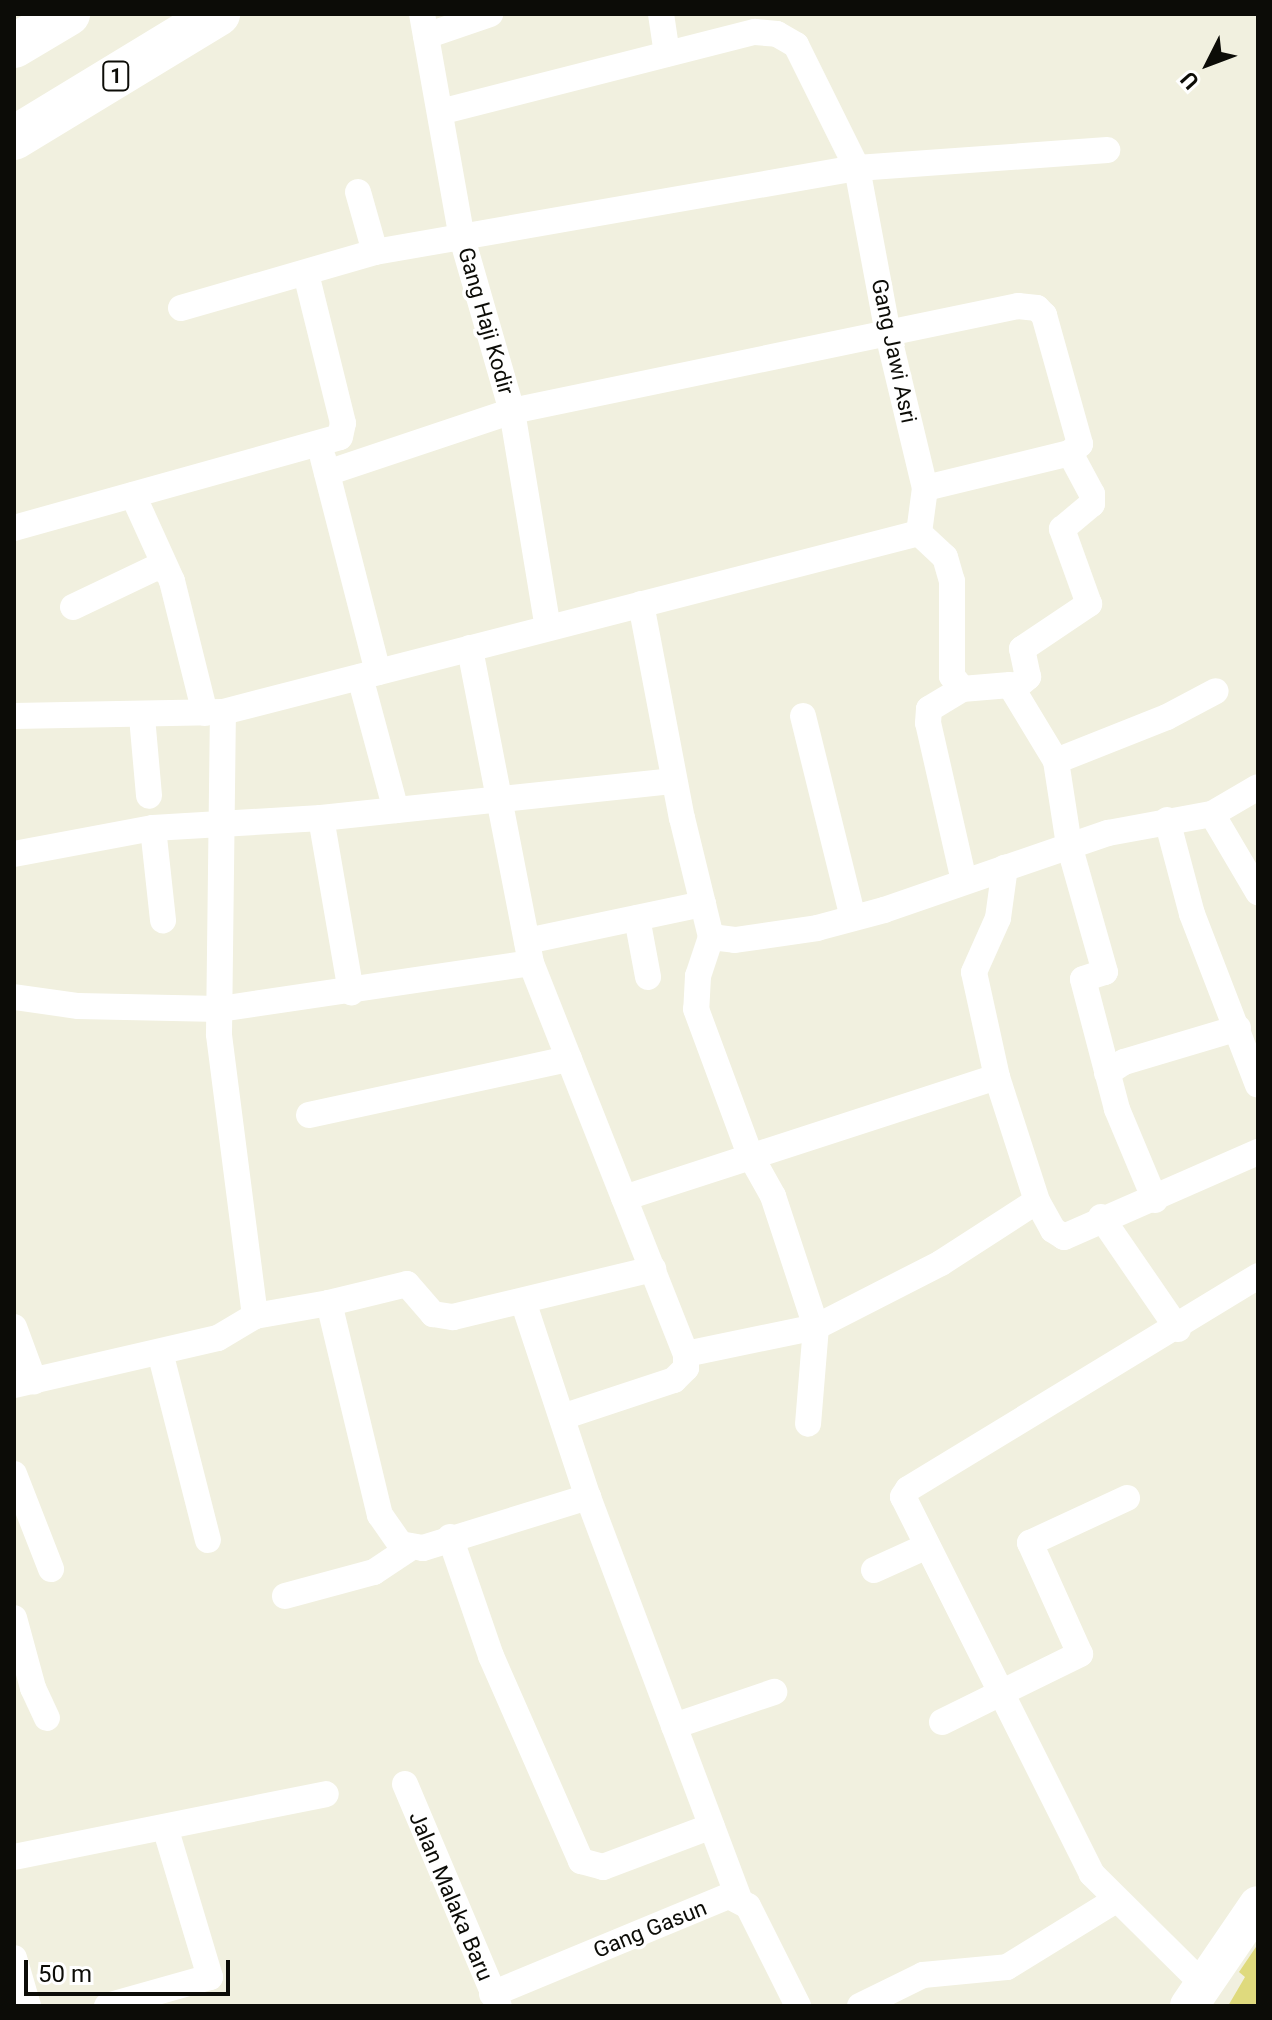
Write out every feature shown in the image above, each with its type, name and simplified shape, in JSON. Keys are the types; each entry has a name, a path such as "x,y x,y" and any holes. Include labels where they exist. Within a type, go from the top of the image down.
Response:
{"highway":[{"path":"14,46 68,14"},
{"name":"1","path":"14,138 218,14"}],"street":[{"path":"424,25 490,14"},
{"path":"661,14 667,54"},
{"name":"Gang Haji Kodir","path":"424,25 462,238 512,411 548,628"},
{"name":"Gang Jawi Asri","path":"440,112 755,32 777,34 796,45 807,61 857,168 888,334 925,488 919,533"},
{"path":"181,308 375,252 857,168 1107,150"},
{"path":"358,192 375,252"},
{"path":"14,528 319,442 344,432 306,274"},
{"path":"327,473 512,411 1018,306 1037,308 1044,315 1080,444 1070,453 925,488"},
{"path":"319,442 396,810"},
{"path":"964,881 928,723 929,709 962,689 1016,687 1028,677 1022,649 1089,604 1062,529 1092,504 1092,494 1070,453"},
{"path":"133,495 166,571 214,712 222,822 220,1009 243,1247 255,1316"},
{"path":"14,716 142,717 214,712 919,533 945,557 952,581 952,676 962,689"},
{"path":"73,607 157,567 166,571"},
{"path":"641,604 674,781 711,937 698,976 696,1009 750,1155 778,1210 816,1327 808,1424"},
{"path":"470,648 529,952 686,1354 686,1368 674,1380 565,1416"},
{"path":"1016,687 1056,761 1069,845 1105,972 1083,979 1107,1073 1155,1200"},
{"path":"1056,761 1167,717 1216,691"},
{"path":"803,716 853,918"},
{"path":"142,717 149,796"},
{"path":"14,854 153,828 321,818 674,781"},
{"path":"711,937 735,940 853,918 1069,845 1167,820 1212,814 1258,787"},
{"path":"1212,814 1258,892"},
{"path":"321,818 351,992"},
{"path":"1167,820 1192,914 1248,1040 1258,1085"},
{"path":"153,828 163,920"},
{"path":"1005,867 998,918 974,972 997,1077 1037,1201 1057,1235 1155,1200 1258,1152"},
{"path":"14,997 78,1006 220,1009 351,992 529,952 637,918 703,904"},
{"path":"637,918 648,977"},
{"path":"1107,1073 1124,1062 1248,1040"},
{"path":"309,1115 569,1059"},
{"path":"624,1198 997,1077"},
{"path":"686,1354 816,1327 941,1263 1037,1201"},
{"path":"1101,1217 1178,1329"},
{"path":"14,1327 24,1383 218,1338 255,1316 329,1303 407,1284 441,1318 653,1269"},
{"path":"1258,1276 1178,1329 908,1489 903,1497 1004,1691 1092,1874 1196,1996 1258,1905"},
{"path":"523,1301 565,1416 588,1497 739,1898 754,1916 798,2006"},
{"path":"329,1303 380,1515 392,1537 410,1548"},
{"path":"160,1352 208,1540"},
{"path":"14,1474 51,1569"},
{"path":"285,1596 374,1572 410,1548 588,1497"},
{"path":"942,1722 1080,1654 1031,1550 1033,1539 1127,1498"},
{"path":"450,1537 491,1656 581,1861 603,1867 712,1826"},
{"path":"874,1570 927,1546"},
{"path":"14,1618 33,1688 47,1718"},
{"path":"674,1726 774,1692"},
{"name":"Jalan Malaka Baru","path":"405,1784 495,2000"},
{"path":"14,1857 166,1830 326,1794"},
{"path":"107,2006 210,1977 166,1830"},
{"name":"Gang Gasun","path":"495,2000 729,1896 739,1898"},
{"path":"860,2006 923,1975 1007,1967 1116,1900"},
{"path":"14,1958 28,2006"}],"building":[{"path":"1258,1944 1258,2006 1228,2006 1245,1977 1239,1972"}]}
